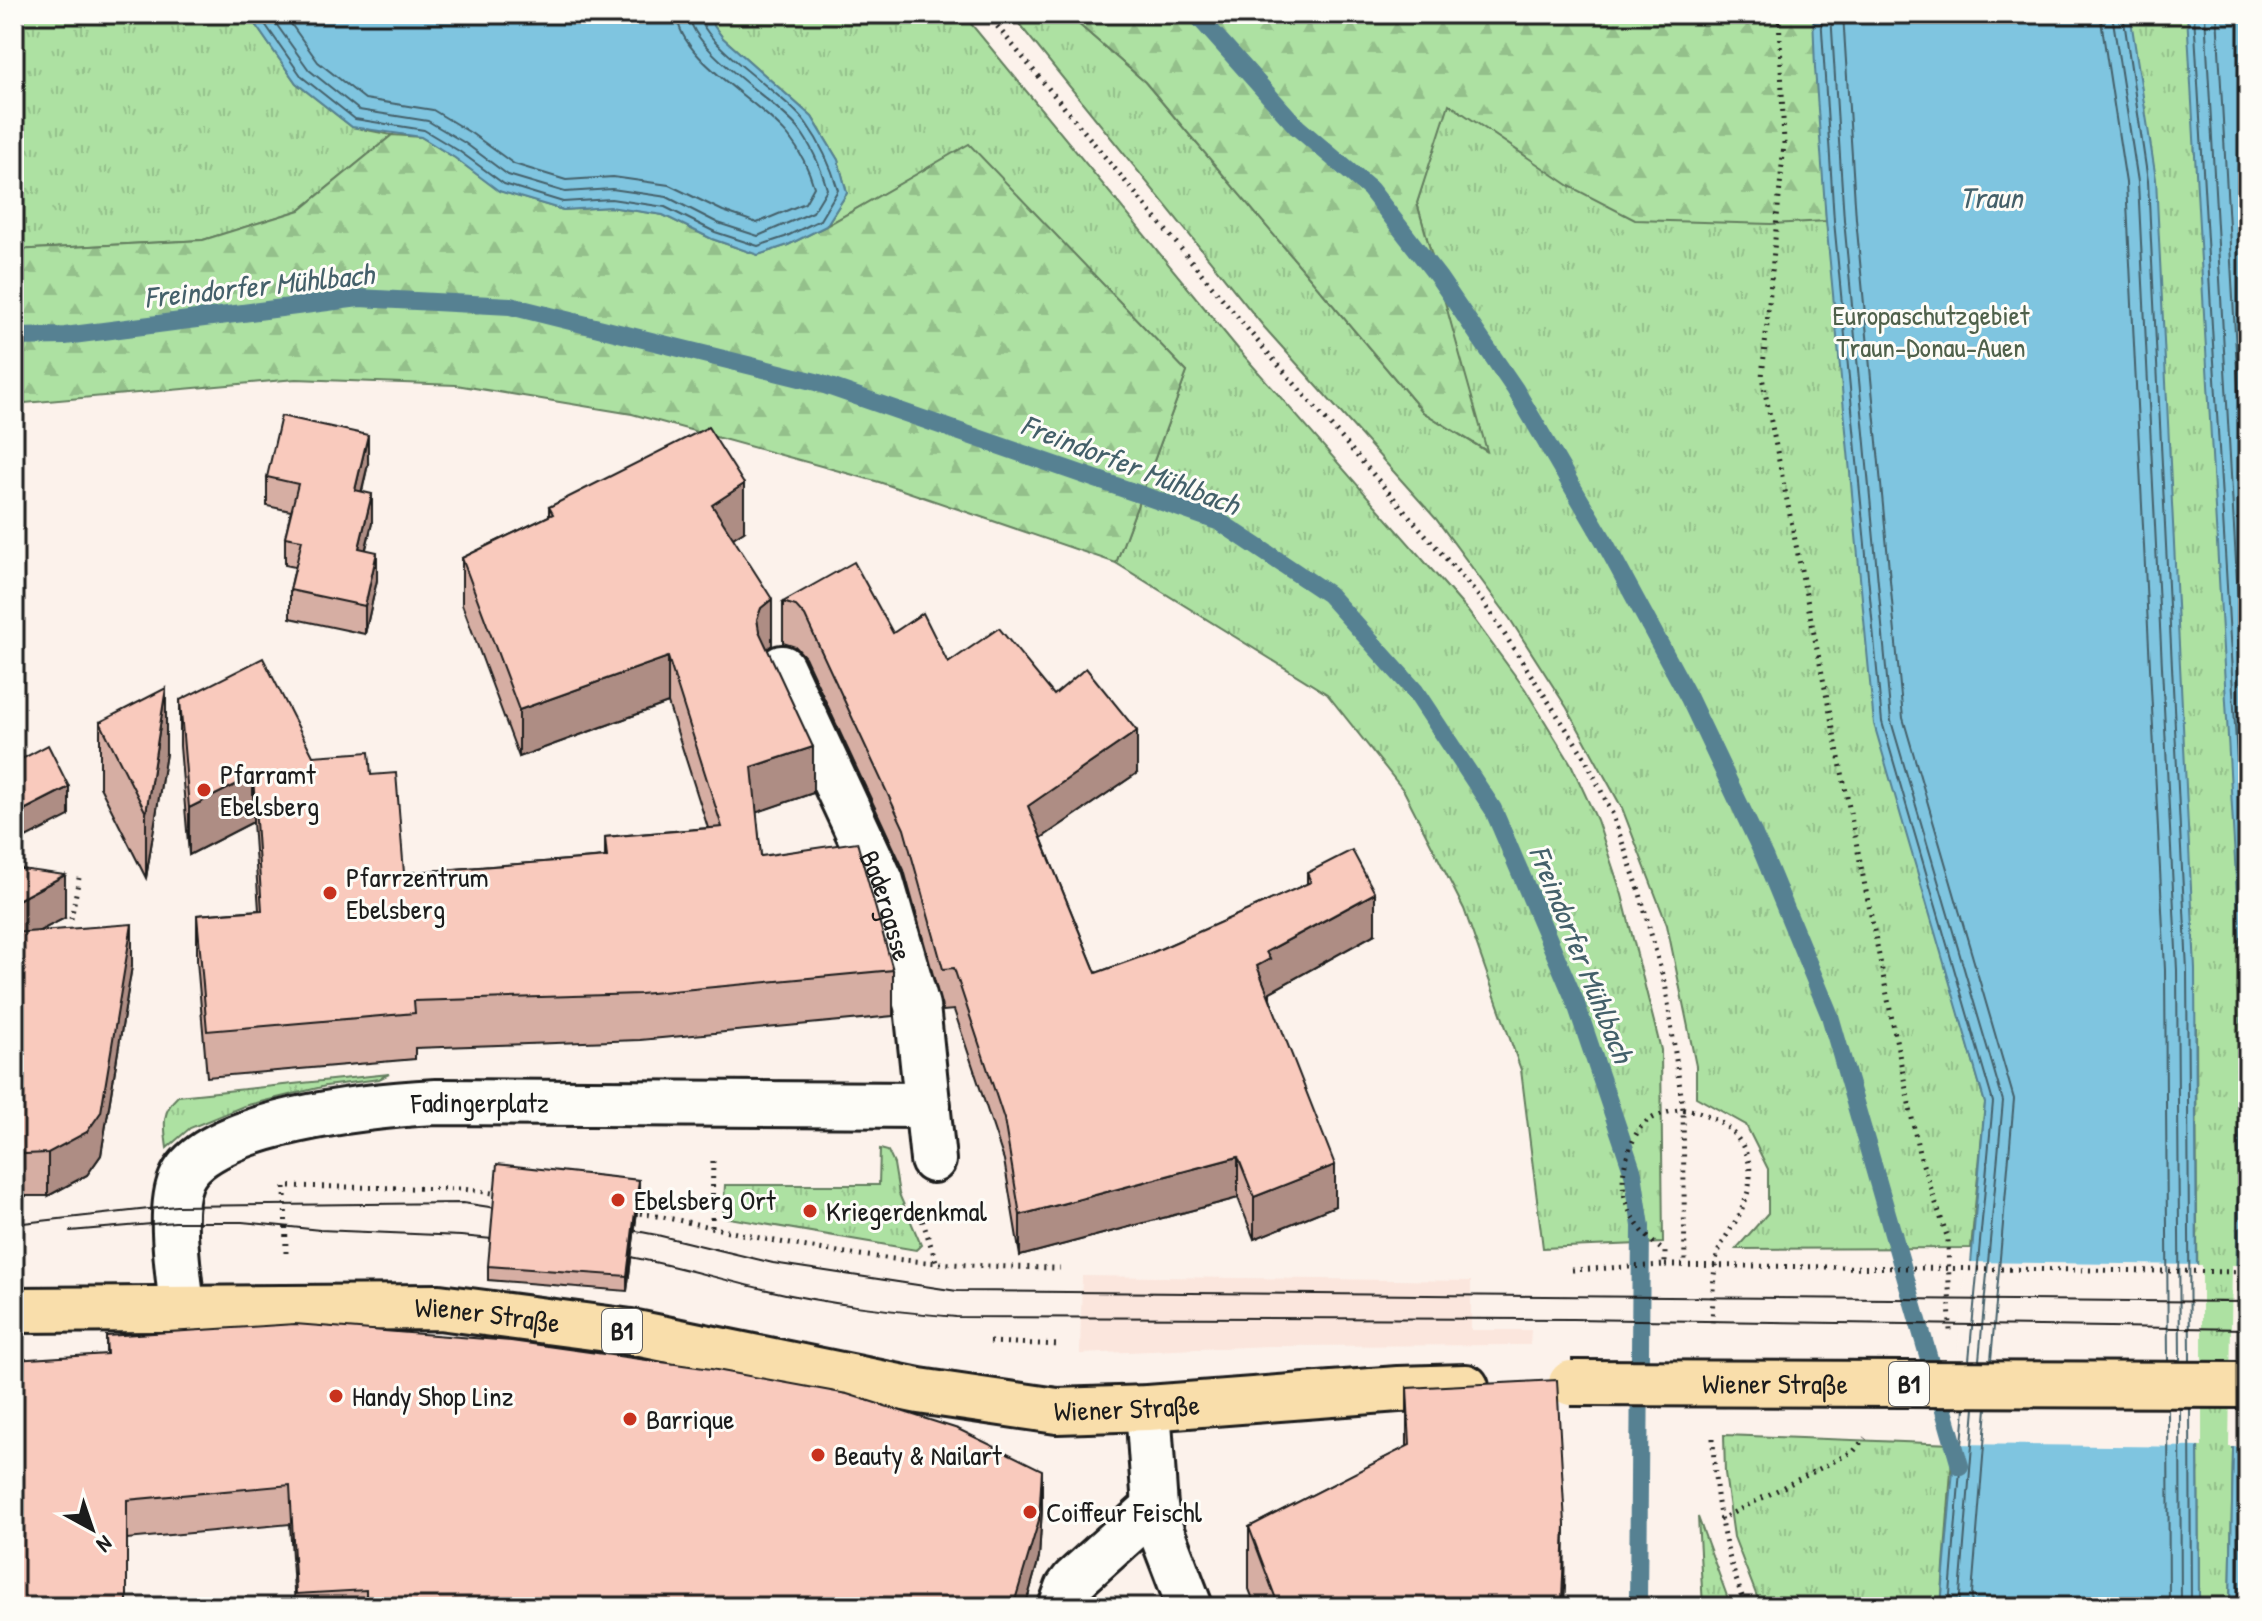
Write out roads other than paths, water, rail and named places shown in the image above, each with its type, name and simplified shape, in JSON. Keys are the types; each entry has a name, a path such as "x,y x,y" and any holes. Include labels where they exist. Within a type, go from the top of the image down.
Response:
{"main road":[{"name":"Wiener Straße","path":"14,1310 439,1307 631,1332 798,1368 1057,1411 1148,1408 1398,1389 1539,1384 2248,1385"}],"street":[{"name":"Badergasse","path":"782,668 881,881 917,1006 933,1160"},
{"name":"Fadingerplatz","path":"182,1308 175,1222 180,1180 198,1157 226,1141 282,1123 388,1105 436,1102 928,1105"},
{"path":"1148,1408 1159,1526 1190,1607"},
{"path":"1061,1607 1074,1580 1155,1507"}],"water":[{"path":"248,14 705,14 723,38 812,117 838,160 847,193 826,226 788,245 758,255 712,239 663,215 610,207 563,210 499,191 421,137 352,127 296,83"},
{"name":"Traun","path":"1813,14 2130,14 2156,179 2195,969 2199,1607 1941,1607 1985,1103 1874,724 1826,221"},
{"path":"2187,14 2248,14 2248,1607 2230,1607 2242,984"}],"waterway":[{"name":"Freindorfer Mühlbach","path":"1196,14 1297,127 1370,189 1439,278 1515,389 1604,541 1689,698 1764,856 1830,1016 1960,1466"},
{"name":"Freindorfer Mühlbach","path":"14,337 65,336 359,298 510,306 816,382 1220,522 1328,594 1415,691 1493,809 1575,1001 1633,1173 1641,1226 1638,1607"}],"tram line":[{"path":"14,1224 176,1206 463,1203 516,1211"},
{"path":"70,1231 175,1222 242,1222 320,1230 513,1241"},
{"path":"611,1226 773,1263 957,1291 2248,1302"},
{"path":"608,1253 811,1299 956,1317 1572,1319 2248,1329"}],"place":[{"name":"Pfarramt Ebelsberg","path":"204,790"},
{"name":"Pfarrzentrum Ebelsberg","path":"330,893"},
{"name":"Ebelsberg Ort","path":"618,1200"},
{"name":"Kriegerdenkmal","path":"810,1211"},
{"name":"Handy Shop Linz","path":"336,1396"},
{"name":"Barrique","path":"630,1419"},
{"name":"Beauty & Nailart","path":"818,1455"},
{"name":"Coiffeur Feischl","path":"1030,1512"}],"park label":[{"name":"Europaschutzgebiet Traun-Donau-Auen","path":"1931,331"}]}
